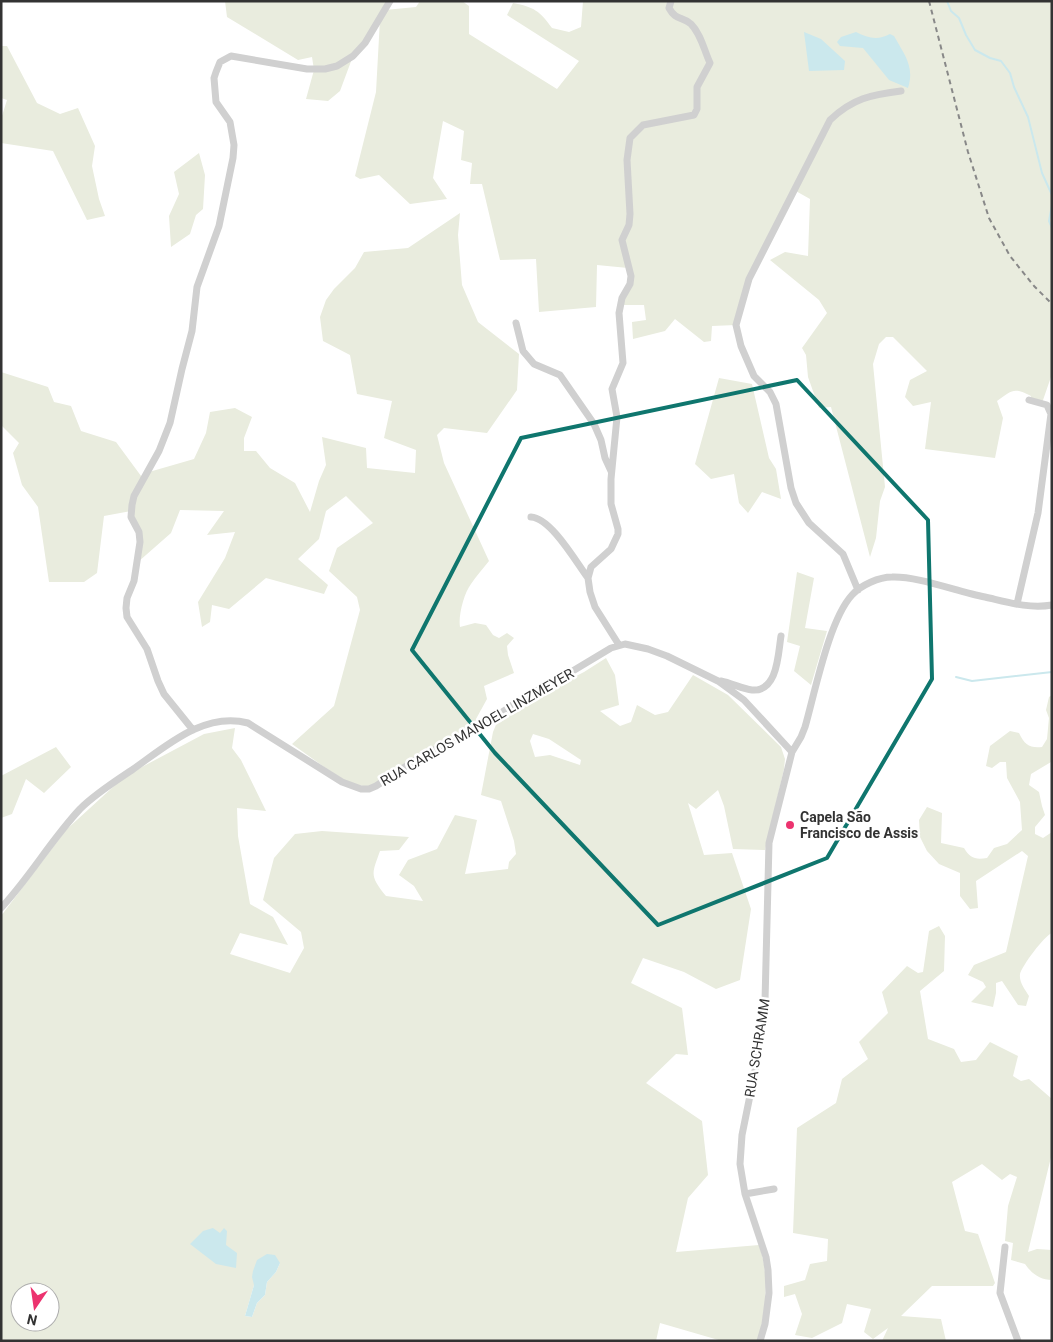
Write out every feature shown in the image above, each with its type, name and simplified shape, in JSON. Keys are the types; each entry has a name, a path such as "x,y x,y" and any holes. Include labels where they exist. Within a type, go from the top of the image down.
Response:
{"street":[{"path":"193,730 167,699 160,686 147,649 127,617 126,608 127,598 136,574 140,542 139,532 131,516 134,496 149,472 170,423 192,331 197,287 219,226 233,158 234,145 230,122 216,102 214,78 220,62 232,56 307,69 325,69 337,66 353,56 365,43 390,1"},
{"path":"671,1 669,8 673,16 688,22 696,30 710,63 698,87 698,109 694,115 644,125 630,138 627,160 630,214 629,225 622,240 631,276 630,284 622,298 619,313 624,363 612,389 617,417 611,509 618,534 611,549 591,567 588,578 590,592 596,607 619,645 633,645 667,656 695,668 718,681 744,700 792,752"},
{"path":"901,91 869,96 852,102 830,120 749,279 736,325 741,346 754,376 770,392 776,404 791,488 796,503 810,523 843,554 858,590 876,580 890,576 1032,607 1052,605"},
{"path":"516,323 523,351 534,364 560,375 594,424 601,440 605,458 612,471"},
{"path":"1017,604 1038,513 1051,414 1047,405 1029,400"},
{"path":"531,517 540,519 556,533 588,578"},
{"name":"RUA SCHRAMM","path":"760,1341 765,1324 769,1294 768,1270 766,1256 745,1194 740,1164 742,1135 756,1066 765,1002 767,857 771,831 792,752 805,727 830,639 838,617 852,595 858,590"},
{"path":"718,681 753,690 768,684 773,676 781,636"},
{"name":"RUA CARLOS MANOEL LINZMEYER","path":"1,908 85,804 168,743 193,730 221,722 235,721 248,723 342,782 369,789 383,782 420,757 480,728 524,697 619,645"},
{"path":"745,1194 774,1189"},
{"path":"1005,1248 1000,1293 1018,1341"}],"highlighted area":[{"path":"797,380 928,520 932,679 827,858 658,925 495,753 412,650 521,438"}],"shaded area":[{"path":"225,1 388,1 385,10 416,7 420,1 462,1 469,6 469,34 557,89 579,61 507,15 513,3 536,11 544,17 552,28 569,32 581,27 583,1 1052,1 1052,374 1042,403 1030,400 1031,396 1021,391 1010,392 997,401 1003,418 995,458 925,449 931,402 913,406 905,397 910,380 927,371 893,337 886,337 879,344 873,364 885,487 880,501 876,538 870,557 831,407 819,408 808,377 806,355 802,348 827,313 819,300 770,260 785,252 808,256 810,199 794,190 749,279 736,325 712,326 711,341 704,342 675,319 665,331 633,339 632,322 646,320 644,305 620,305 630,284 628,268 597,265 596,307 539,312 536,259 500,260 482,184 470,184 472,163 461,160 464,131 443,121 433,178 447,199 410,204 379,175 360,179 355,176 376,92 380,19 353,56 340,91 328,101 306,99 314,70 312,57 298,60 227,17"},
{"path":"1,46 7,46 37,103 60,114 78,108 95,146 92,166 99,199 105,216 87,220 53,151 1,143 1,119 7,100 1,98"},
{"path":"199,153 205,175 203,209 196,215 190,234 171,247 169,216 179,194 174,172"},
{"path":"460,213 458,235 462,285 478,322 519,354 517,390 487,433 444,428 437,435 444,463 489,561 468,588 461,611 460,627 475,623 486,625 493,635 499,638 507,633 514,638 507,646 514,673 484,686 487,699 476,719 479,726 369,787 351,784 292,744 334,706 360,610 357,597 329,571 337,548 373,523 346,496 326,511 319,539 298,559 328,585 324,594 266,578 229,609 212,605 210,622 202,627 198,602 225,558 235,532 207,535 224,511 180,510 171,533 138,562 140,542 131,511 104,516 97,573 84,582 49,582 38,507 22,485 13,453 19,443 1,425 1,372 48,387 54,402 71,406 81,431 116,442 144,480 149,472 194,459 206,433 210,412 235,408 252,417 244,438 244,451 256,451 270,468 295,483 310,512 326,465 322,437 366,448 367,468 415,473 416,450 384,438 392,401 357,394 350,355 323,341 320,317 326,300 355,268 364,252 408,248"},
{"path":"719,378 752,384 769,458 776,469 781,499 762,492 748,513 739,503 734,474 711,479 695,464"},
{"path":"797,572 814,578 805,628 827,631 811,685 794,671 800,646 787,642"},
{"path":"606,658 615,675 619,705 600,711 620,726 631,722 637,705 655,715 668,712 693,675 728,695 781,747 785,759 784,769 765,850 733,849 724,806 718,790 696,809 688,803 704,855 732,853 751,909 740,980 716,989 684,972 643,958 631,983 682,1008 688,1055 676,1054 646,1083 702,1121 708,1175 688,1198 676,1252 759,1245 765,1269 766,1293 758,1341 722,1341 660,1323 656,1341 1,1341 1,916 66,830 125,776 204,734 235,728 232,748 241,760 266,811 237,808 238,836 250,904 273,917 288,945 240,933 230,954 290,973 304,948 301,932 263,900 274,858 295,834 322,831 409,837 399,850 380,851 374,874 377,883 386,896 423,901 414,886 399,875 408,860 437,849 455,815 477,820 465,874 508,869 509,862 516,854 514,841 501,801 481,795 493,732 500,715 584,672","holes":["533,734 549,739 581,760 580,765 550,755 535,757 530,741","280,1263 276,1272 267,1282 265,1295 257,1303 252,1317 245,1316 254,1285"]},
{"path":"1052,695 1051,762 1031,774 1029,785 1039,792 1045,815 1035,827 1035,834 1043,838 1052,832 1052,933 1048,935 1034,952 1020,974 1021,983 1029,996 1026,1006 1018,1005 1002,981 996,983 993,1007 971,1002 986,987 983,982 968,975 974,965 1006,952 1028,856 1022,851 976,881 978,908 970,909 960,896 960,873 939,864 927,851 920,837 919,820 927,807 942,813 941,843 964,848 973,858 979,859 987,858 994,848 1007,844 1022,830 1020,802 1007,778 1006,762 1000,762 992,768 986,766 990,746 1010,731 1019,733 1028,745 1042,747 1047,739 1049,718 1046,710 1049,697"},
{"path":"56,747 71,767 44,793 26,779 12,814 1,818 1,776"},
{"path":"939,926 945,936 944,971 920,991 928,1039 954,1049 961,1062 976,1060 990,1042 1018,1056 1013,1076 1021,1081 1029,1079 1052,1099 1052,1153 1028,1252 1037,1249 1052,1250 1052,1280 1040,1277 1033,1273 1025,1264 1011,1260 1013,1243 1005,1241 1008,1206 1017,1177 1010,1174 1002,1180 982,1164 952,1182 965,1231 978,1234 995,1283 993,1286 932,1286 901,1316 941,1319 946,1341 882,1341 888,1328 873,1339 864,1332 871,1309 847,1304 842,1323 812,1338 795,1335 802,1314 795,1294 784,1297 784,1286 805,1280 810,1264 827,1261 828,1239 793,1233 797,1128 836,1103 842,1079 868,1059 859,1042 888,1013 882,992 907,966 918,973 923,972 929,931"}],"water":[{"path":"804,32 821,39 845,61 844,70 809,71"},
{"path":"856,32 873,38 890,34 894,36 905,55 909,67 910,80 908,88 889,80 863,48 840,46 837,42 841,37"},
{"path":"213,1228 220,1233 224,1228 227,1231 226,1245 237,1253 236,1268 216,1264 190,1244 203,1231"},
{"path":"267,1254 275,1255 280,1263 276,1272 267,1282 265,1295 257,1303 252,1317 245,1316 254,1285 253,1271 257,1260"}],"waterway":[{"path":"947,1 951,11 959,18 975,50 990,58 1001,61 1010,73 1014,87 1028,117 1042,173 1052,195"},
{"path":"1052,205 1049,221 1052,228"},
{"path":"956,677 972,681 1052,672"}],"railway":[{"path":"929,1 968,152 989,218 1010,256 1034,286 1052,304"}],"place":[{"name":"Capela São Francisco de Assis","path":"790,825"}]}
